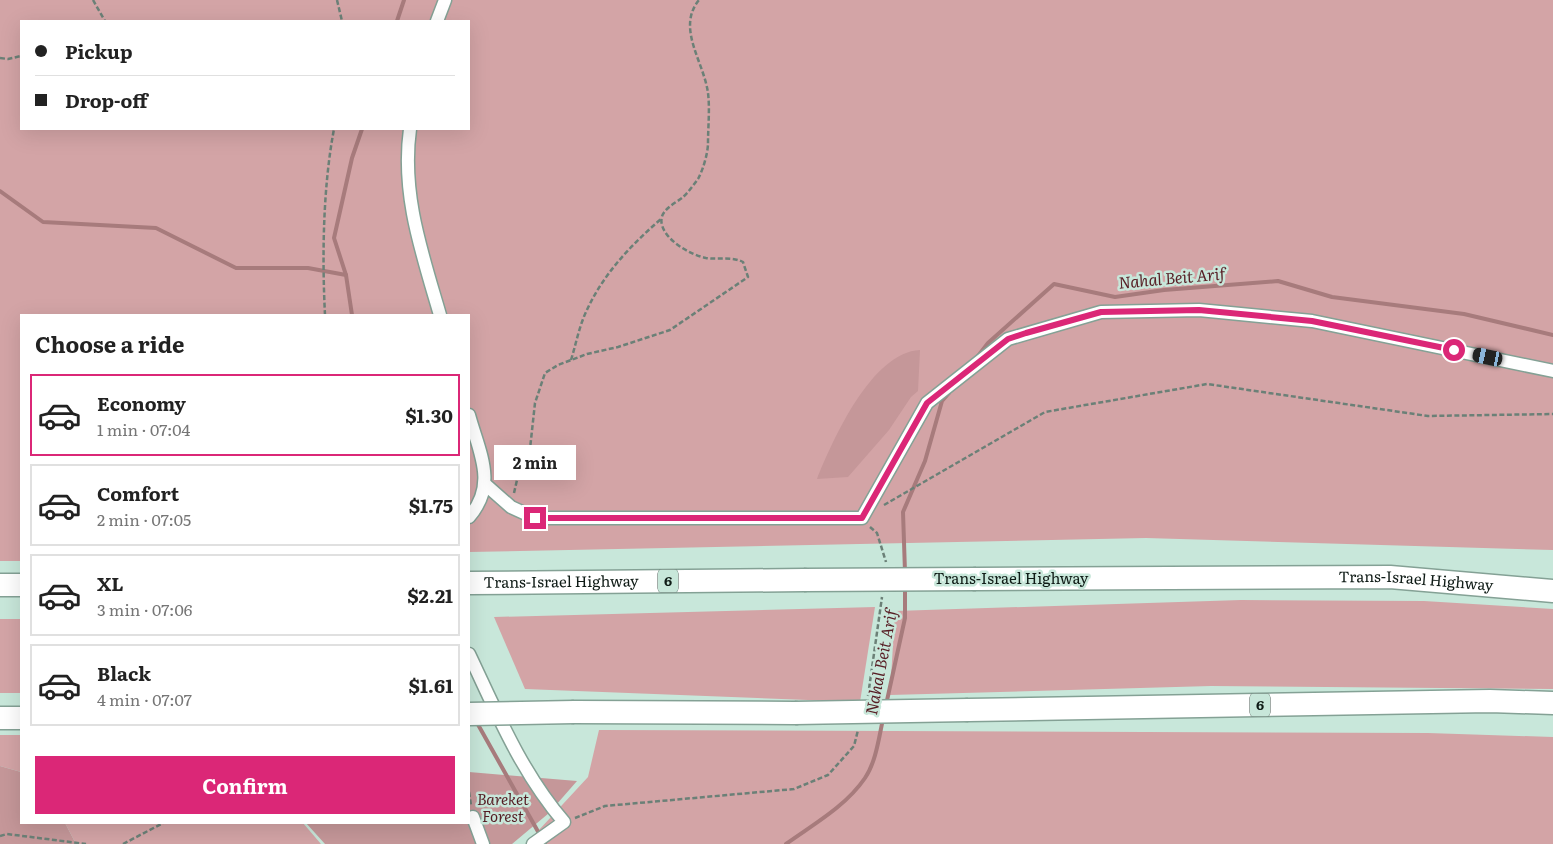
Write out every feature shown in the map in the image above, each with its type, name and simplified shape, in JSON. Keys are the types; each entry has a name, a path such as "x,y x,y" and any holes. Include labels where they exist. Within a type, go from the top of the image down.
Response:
{"highway":[{"name":"Trans-Israel Highway","path":"470,583 1390,577 1553,591"},
{"path":"0,586 20,585"},
{"name":"6","path":"470,714 574,712 795,713 1490,701 1553,703"},
{"path":"0,718 20,718"}],"street":[{"path":"437,20 445,0"},
{"path":"410,130 408,186 412,215 440,314"},
{"path":"486,485 511,507 535,518 862,518 927,403 1008,339 1101,312 1199,310 1312,321 1553,371"},
{"path":"470,418 486,474 486,485 470,515"},
{"path":"470,656 519,761 544,799 564,822 533,844"},
{"path":"473,817 483,844"}],"path":[{"path":"93,0 104,20"},
{"path":"337,0 342,20"},
{"path":"571,360 586,312 604,280 629,247 662,218 670,205 684,197 698,178 708,148 708,93 688,24 691,9 699,0"},
{"path":"0,58 20,56"},
{"path":"325,314 323,282 327,192 334,130"},
{"path":"511,507 517,480 528,467 535,403 545,373 571,360 670,330 748,277 743,262 736,258 705,258 683,249 671,239 662,226 662,218"},
{"path":"862,518 1045,412 1207,384 1428,416 1553,414"},
{"path":"123,844 161,824"},
{"path":"0,836 7,834 86,844"}],"shaded area":[{"path":"0,0 1553,0 1553,550 1146,538 470,552 470,314 20,314 20,561 0,561"},
{"path":"1241,600 1424,601 1553,609 1553,689 1211,686 890,695 895,611"},
{"path":"875,607 860,702 525,689 494,617"},
{"path":"0,619 20,619 20,693 0,693"},
{"path":"599,730 1428,733 1553,737 1553,844 526,844 588,777"},
{"path":"0,735 20,735 20,772 0,766"},
{"path":"66,824 304,824 321,844 76,844"}],"green space":[{"path":"920,350 918,391 911,397 889,430 848,477 817,479 844,421 856,400 871,381 886,365 902,354"},
{"path":"0,766 20,772 20,824 66,824 76,844 0,844"},
{"name":"Bareket Forest","path":"470,772 577,781 549,813 512,844 325,844 307,824 470,824"}],"waterway":[{"name":"Nahal Beit Arif","path":"397,20 404,0"},
{"name":"Nahal Beit Arif","path":"352,314 346,275 334,238 352,158 362,130"},
{"path":"0,191 43,222 156,228 236,268 308,268 346,275"},
{"name":"Nahal Beit Arif","path":"978,356 988,343 1054,284 1115,297 1164,290 1278,281 1332,297 1464,314 1553,335"},
{"name":"Nahal Beit Arif","path":"905,572 903,512 925,461 942,401 949,393"},
{"name":"Nahal Beit Arif","path":"886,705 905,618 905,586"},
{"name":"Nahal Beit Arif","path":"786,844 839,806 865,778 877,749 883,719"},
{"name":"Nahal Beit Arif","path":"476,721 545,844"}],"route":[{"path":"535,518 862,518 927,403 1008,339 1101,312 1199,310 1312,321 1454,350"}]}
